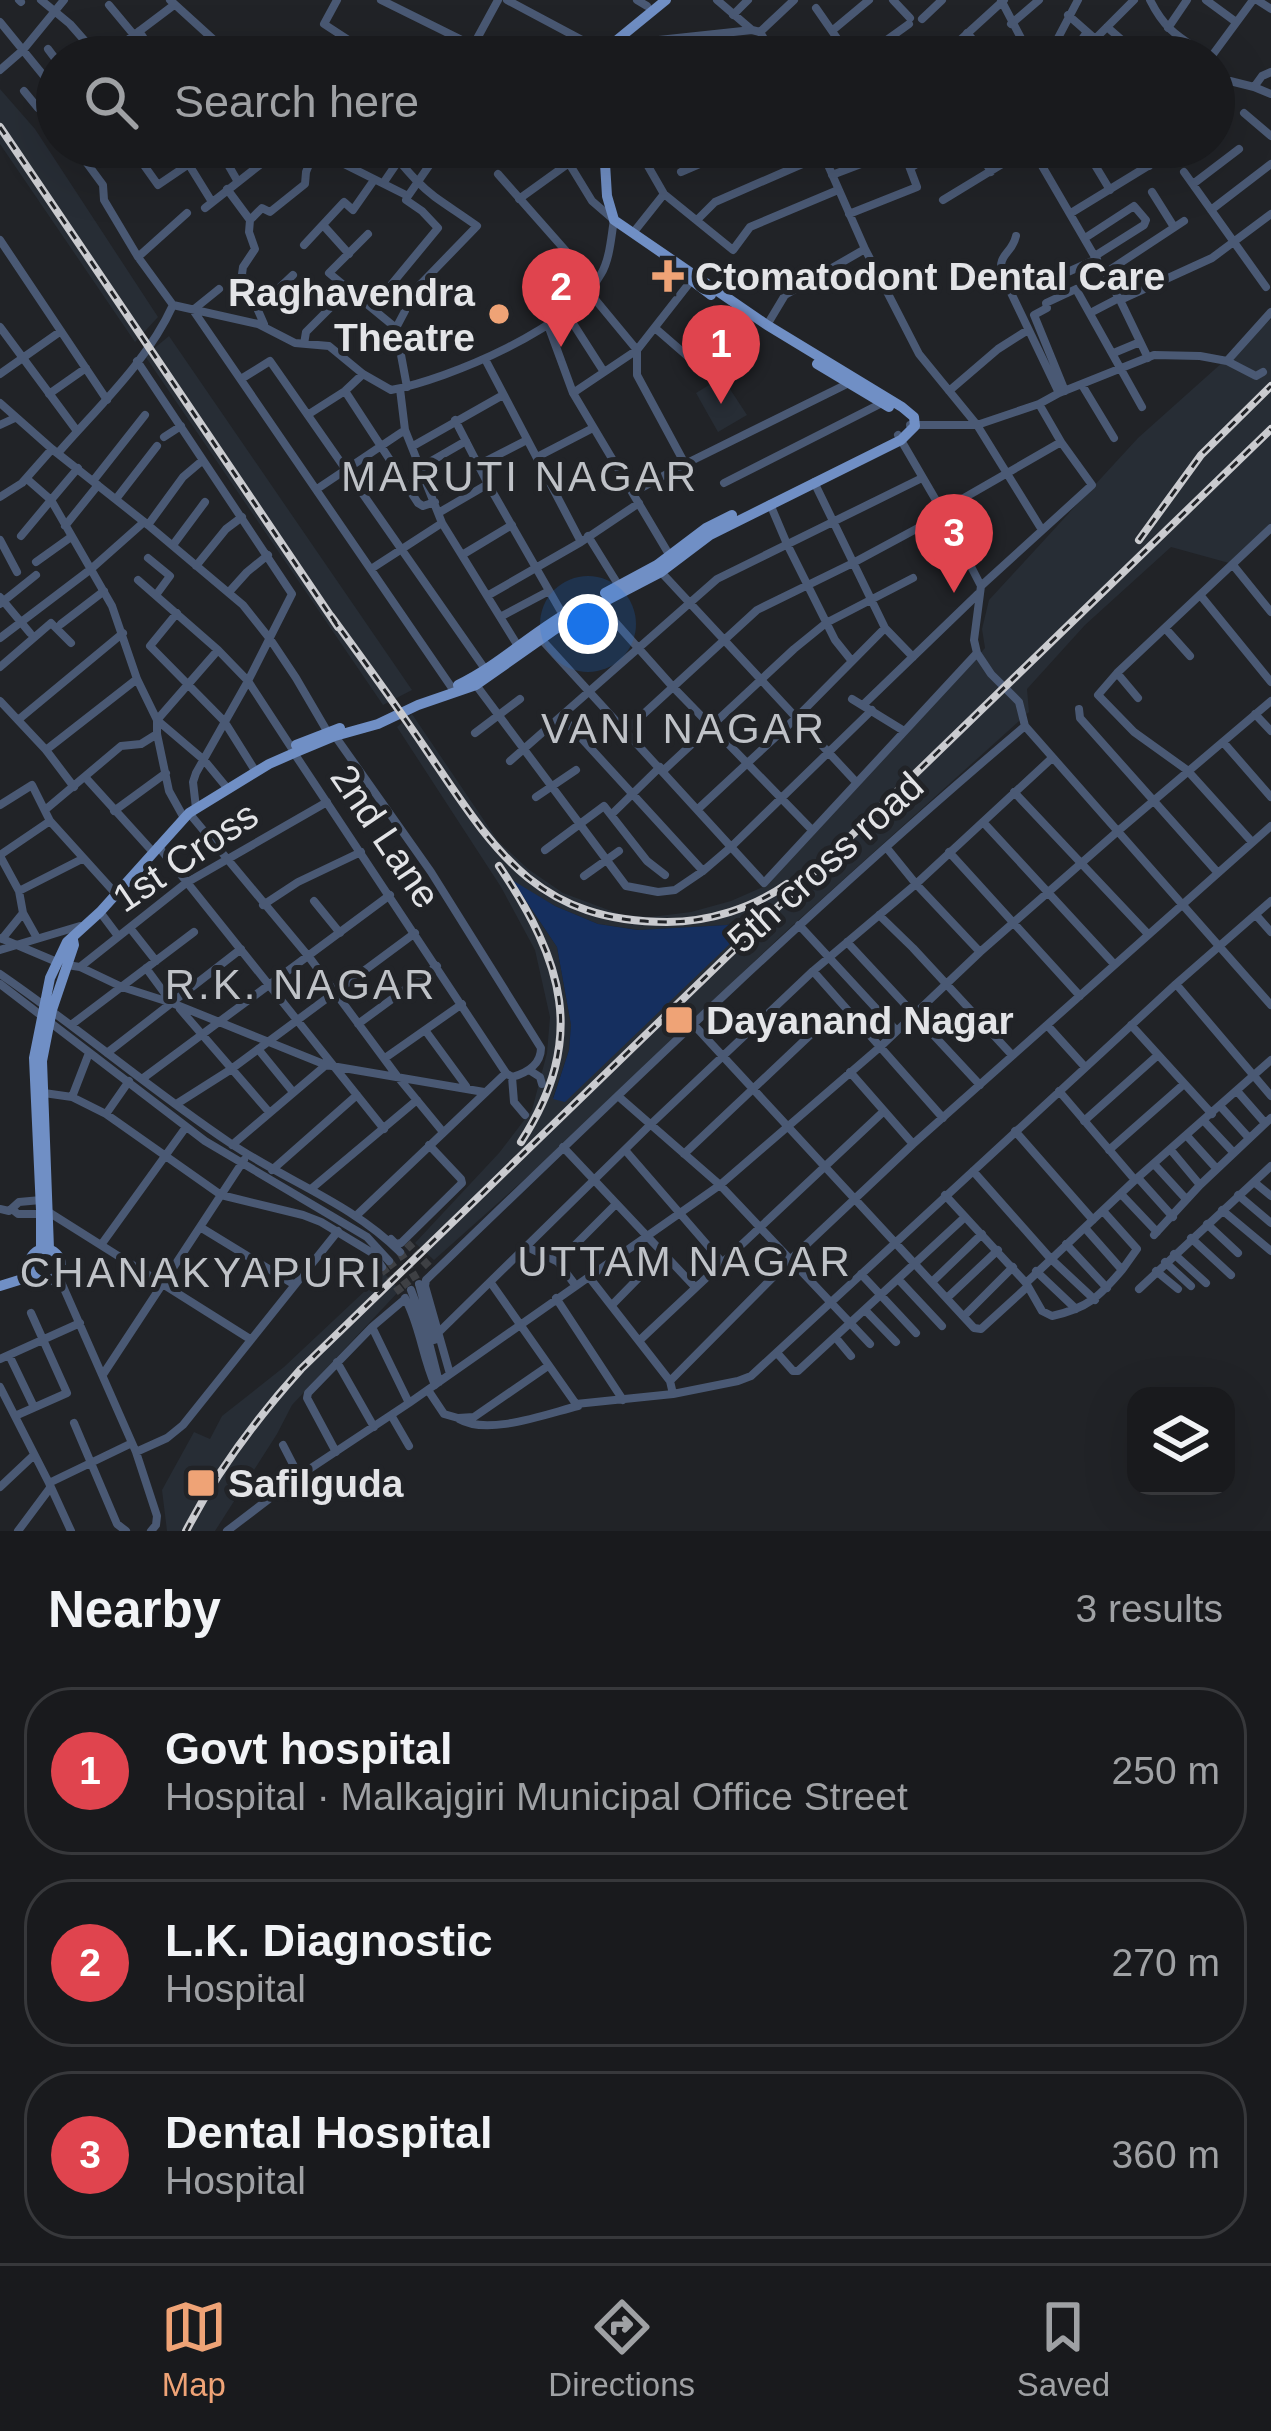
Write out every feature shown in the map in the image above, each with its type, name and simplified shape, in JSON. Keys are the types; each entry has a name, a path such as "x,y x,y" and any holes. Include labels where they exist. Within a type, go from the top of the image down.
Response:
{"main road":[{"path":"622,36 666,0"},
{"path":"614,36 647,2"},
{"path":"609,168 614,220 767,326 914,417 912,426 899,438 788,491 672,559"},
{"path":"663,255 691,281 907,418 912,426"},
{"path":"331,734 378,724 476,685 541,639 659,569 706,528 899,438"},
{"path":"46,1214 41,1200 34,1058 67,942 155,849 190,813 292,750 415,698 452,688 486,670 563,615 659,569"},
{"path":"45,1249 42,1061 47,1012"},
{"path":"45,1249 60,1260 58,1275 45,1282 28,1269 29,1260 45,1249"},
{"path":"0,1286 32,1276"}],"street":[{"path":"40,0 83,36"},
{"path":"2,64 23,50 64,0"},
{"path":"337,0 324,24 342,36"},
{"path":"381,0 461,36"},
{"path":"480,36 498,0"},
{"path":"507,0 574,36"},
{"path":"717,0 760,36"},
{"path":"733,15 748,0"},
{"path":"704,36 756,31 794,0"},
{"path":"893,0 910,21 894,36"},
{"path":"922,19 941,0"},
{"path":"1011,24 1039,0"},
{"path":"1058,36 1078,0"},
{"path":"1068,15 1091,36 1134,0"},
{"path":"1150,0 1160,21 1178,36"},
{"path":"1167,29 1187,0"},
{"path":"1206,0 1236,22"},
{"path":"1226,36 1255,0 1271,8"},
{"path":"964,36 1002,1 1018,36"},
{"path":"833,31 864,2"},
{"path":"132,36 176,4 210,36"},
{"path":"109,5 138,36"},
{"path":"816,8 836,36"},
{"path":"0,22 36,66"},
{"path":"1107,27 1117,36"},
{"path":"1254,87 1271,72"},
{"path":"1235,82 1271,94"},
{"path":"24,91 36,106"},
{"path":"1244,113 1271,136"},
{"path":"1235,152 1239,149"},
{"path":"1211,210 1271,164"},
{"path":"91,168 138,257 173,305 264,326 304,344 329,346 392,390 485,359 548,325 592,288 604,269 614,220 592,201 571,168"},
{"path":"145,168 158,185 183,168"},
{"path":"191,168 208,205 256,168"},
{"path":"230,168 238,182"},
{"path":"264,326 242,274 255,249 250,220 262,208 270,212 304,184 307,168"},
{"path":"352,168 408,196"},
{"path":"304,245 344,202 353,210 392,168"},
{"path":"399,295 415,290 477,226 431,195 405,168"},
{"path":"372,308 438,228 406,200 428,168"},
{"path":"519,199 562,168"},
{"path":"649,168 664,194 733,250 749,227 838,190"},
{"path":"681,172 690,168"},
{"path":"697,220 715,202 786,168"},
{"path":"829,168 919,354 977,425 1042,530"},
{"path":"832,175 850,168"},
{"path":"849,214 916,187 910,168"},
{"path":"989,168 991,172"},
{"path":"943,200 997,168"},
{"path":"1043,168 1148,358"},
{"path":"1097,168 1110,190"},
{"path":"1071,213 1146,168"},
{"path":"1192,184 1213,168"},
{"path":"1184,172 1266,286"},
{"path":"498,174 637,350 637,375 685,464"},
{"path":"227,189 250,220"},
{"path":"1152,192 1174,227"},
{"path":"632,233 664,194"},
{"path":"422,211 431,195"},
{"path":"1070,271 1096,258 1146,220 1134,206 1085,238"},
{"path":"138,257 187,213"},
{"path":"1094,311 1212,258 1271,214"},
{"path":"1105,273 1184,221"},
{"path":"323,225 349,254"},
{"path":"368,233 329,273 396,328"},
{"path":"1016,236 999,263 1002,274 1062,392"},
{"path":"0,240 107,400"},
{"path":"767,326 785,296 865,249"},
{"path":"259,308 293,275"},
{"path":"573,393 637,350 691,281"},
{"path":"394,283 405,311 396,328 405,430 441,518 519,646"},
{"path":"304,344 306,332 344,286"},
{"path":"194,310 219,289"},
{"path":"1062,392 1034,315 1074,290 1142,407"},
{"path":"0,484 3,496 27,479 107,400 158,338 173,305"},
{"path":"194,310 452,688"},
{"path":"565,311 604,372"},
{"path":"1227,361 1271,313"},
{"path":"548,325 573,393 672,559"},
{"path":"655,328 700,367"},
{"path":"0,329 77,431"},
{"path":"949,391 1028,330"},
{"path":"0,374 61,331"},
{"path":"1116,352 1140,342"},
{"path":"912,426 977,425 1154,355 1200,356 1227,361 1256,376 1263,372"},
{"path":"485,359 584,539 619,586"},
{"path":"137,361 292,594 194,778 190,813"},
{"path":"241,379 270,361 486,670"},
{"path":"49,394 86,368"},
{"path":"309,414 364,374"},
{"path":"634,492 847,383"},
{"path":"1082,385 1114,438"},
{"path":"345,391 418,503 435,502"},
{"path":"413,446 503,395"},
{"path":"0,403 251,614 431,872 541,1048 529,1070 509,1075 484,1092 358,1214"},
{"path":"724,483 882,404"},
{"path":"476,685 626,886 642,891 675,890 731,848 829,753 913,657 1092,485 1039,404"},
{"path":"65,526 145,416"},
{"path":"0,425 15,418"},
{"path":"455,420 563,615"},
{"path":"116,499 160,442 181,426"},
{"path":"537,457 592,428"},
{"path":"317,489 405,430"},
{"path":"899,438 980,589 974,640 977,653 1019,702 1024,726 1271,1005"},
{"path":"478,465 527,440"},
{"path":"421,467 466,441"},
{"path":"625,730 758,610 854,563 1061,442"},
{"path":"0,638 146,523 203,460"},
{"path":"21,536 78,468"},
{"path":"510,761 717,579 922,478"},
{"path":"27,479 51,500 104,591 157,720 204,760 229,790"},
{"path":"814,482 885,628 913,657"},
{"path":"370,569 488,484"},
{"path":"173,545 206,502"},
{"path":"487,596 640,503"},
{"path":"770,504 826,623 851,660"},
{"path":"196,566 242,517"},
{"path":"462,555 512,525"},
{"path":"1252,842 1187,770 1134,732 1098,694 1270,533"},
{"path":"36,562 71,537"},
{"path":"0,540 17,572"},
{"path":"229,592 268,555"},
{"path":"148,558 170,576 156,595"},
{"path":"1232,565 1271,611"},
{"path":"659,569 856,782"},
{"path":"30,633 1,600 36,575"},
{"path":"611,815 826,623 913,578"},
{"name":"2nd Lane","path":"138,580 248,681 509,1075 512,1096 525,1115"},
{"path":"61,624 104,591"},
{"path":"500,617 549,592"},
{"path":"1201,596 1271,682"},
{"path":"599,604 812,830"},
{"path":"177,613 150,646 224,721 256,772"},
{"path":"0,667 50,624 71,643"},
{"path":"698,809 885,628"},
{"path":"1165,628 1190,656"},
{"path":"18,721 123,633"},
{"path":"541,639 764,883 977,653"},
{"path":"218,650 157,720 169,791 309,957 443,1132"},
{"path":"1117,673 1138,698"},
{"path":"46,750 137,679"},
{"path":"475,733 520,699"},
{"path":"852,699 904,731"},
{"path":"0,701 74,787"},
{"path":"226,1531 720,1184 1271,701"},
{"path":"1079,709 1080,718 1218,873"},
{"path":"1255,714 1271,731"},
{"path":"562,717 703,871"},
{"name":"5th cross road","path":"336,1453 307,1398 310,1390 799,925 1024,726"},
{"path":"45,810 121,746 141,744 157,734"},
{"path":"1223,742 1271,796"},
{"path":"438,1333 813,971 1051,759"},
{"path":"536,797 576,770"},
{"path":"114,811 166,773"},
{"path":"85,777 186,883 384,1129"},
{"path":"0,805 32,785 50,821 116,894"},
{"path":"1014,792 1147,933"},
{"name":"1st Cross","path":"80,968 186,883 328,802"},
{"path":"545,850 604,806 647,861 665,875"},
{"path":"37,938 23,913 19,891 3,872 0,856 50,821"},
{"path":"983,822 1114,964"},
{"path":"670,1381 913,1144 1271,826"},
{"path":"886,847 980,952"},
{"path":"263,904 362,851"},
{"path":"584,876 619,851"},
{"path":"949,852 1080,996"},
{"path":"19,891 82,859"},
{"path":"106,1114 128,1083 219,1023 390,895"},
{"path":"458,1418 477,1427 748,1378 1271,901"},
{"path":"314,902 340,934"},
{"path":"100,912 118,937"},
{"path":"1,942 23,913"},
{"path":"1256,914 1271,932"},
{"path":"879,915 1012,1055"},
{"path":"17,944 87,924"},
{"path":"799,925 895,1030"},
{"path":"130,928 156,961"},
{"path":"71,1026 194,932"},
{"path":"177,1104 415,933"},
{"path":"1,942 17,944 329,1065 484,1092"},
{"path":"848,942 980,1085"},
{"path":"107,1053 241,949"},
{"path":"358,1024 437,966"},
{"path":"146,968 269,1112"},
{"path":"813,971 943,1118"},
{"path":"0,979 232,1144 244,1158 358,1214 396,1244 405,1241 462,1183 429,1145"},
{"path":"1175,984 1271,1096"},
{"path":"385,1058 462,1004"},
{"path":"43,1093 72,1097 106,1114 221,1195 303,1215 338,1231 386,1264 367,1237 186,1126 89,1052 47,1012"},
{"path":"684,1154 826,1020"},
{"path":"694,1025 974,1328 981,1329 1049,1258 1270,1063"},
{"path":"1047,1025 1085,1067"},
{"path":"1131,1025 1184,1084 1233,1153"},
{"path":"425,1030 466,1087"},
{"path":"258,1049 293,1092"},
{"path":"72,1097 89,1052"},
{"path":"1084,1121 1158,1055"},
{"path":"232,1144 329,1065"},
{"path":"529,1070 542,1084"},
{"path":"850,1072 913,1144"},
{"path":"1109,1150 1184,1084"},
{"path":"1059,1091 1173,1217"},
{"path":"1121,1194 1156,1234 1216,1168 1268,1121 1237,1091"},
{"path":"272,1170 356,1095"},
{"path":"617,1096 720,1184 870,1344"},
{"path":"312,1188 417,1100"},
{"path":"1221,1107 1249,1138"},
{"path":"640,1340 884,1111"},
{"path":"101,1245 186,1126"},
{"path":"1015,1131 1093,1220"},
{"path":"1187,1136 1216,1168"},
{"path":"563,1147 695,1288"},
{"path":"1170,1149 1200,1185"},
{"path":"625,1150 722,1262"},
{"path":"103,1374 244,1158"},
{"path":"1154,1163 1186,1199"},
{"path":"1139,1289 1271,1167"},
{"path":"973,1171 1049,1258 1095,1300"},
{"path":"1253,1181 1271,1196"},
{"path":"312,1188 376,1229 400,1252"},
{"path":"945,1195 1052,1316 1095,1300 1137,1249 1103,1211"},
{"path":"1238,1195 1271,1223"},
{"path":"0,1220 19,1202 41,1200"},
{"path":"558,1262 615,1205"},
{"path":"7,1210 46,1214 250,1339"},
{"path":"1222,1210 1271,1251"},
{"path":"778,1354 796,1372 965,1217"},
{"path":"1207,1224 1238,1253"},
{"path":"200,1227 295,1285"},
{"path":"1085,1228 1122,1270"},
{"path":"18,1531 50,1485 88,1462 166,1438 182,1425 338,1231"},
{"path":"933,1281 982,1234"},
{"path":"1191,1238 1231,1275"},
{"path":"1066,1244 1107,1288"},
{"path":"526,1247 558,1262 576,1286"},
{"path":"947,1298 998,1250"},
{"path":"613,1304 662,1253"},
{"path":"1174,1254 1206,1283"},
{"path":"1165,1262 1191,1286"},
{"path":"964,1316 1013,1268"},
{"path":"1036,1271 1077,1310"},
{"path":"1156,1271 1178,1289"},
{"path":"861,1274 916,1333"},
{"path":"58,1275 135,1447 157,1516 151,1531"},
{"path":"589,1277 670,1381 674,1394"},
{"path":"898,1280 942,1326"},
{"path":"491,1283 570,1400 580,1405"},
{"path":"419,1285 425,1284 438,1333 444,1414 474,1417 548,1366"},
{"path":"419,1285 440,1382"},
{"path":"419,1285 414,1314 427,1368 440,1382"},
{"path":"556,1298 623,1400"},
{"path":"866,1311 896,1342"},
{"path":"15,1416 67,1393 31,1313"},
{"path":"34,1407 4,1357 80,1323"},
{"path":"372,1327 409,1403"},
{"path":"836,1338 851,1356"},
{"path":"337,1362 374,1427"},
{"path":"0,1387 69,1530"},
{"path":"391,1415 409,1446"},
{"path":"74,1423 114,1528 127,1531"},
{"path":"283,1445 299,1476"},
{"path":"2,1481 34,1455"}],"shaded area":[{"path":"0,89 36,131 36,168 61,168 158,317 135,342 0,144"},
{"path":"1271,319 1271,523 1229,563 1171,547 1085,625 1027,689 1029,712 434,1260 415,1243 499,1153 532,1110 547,1053 550,1017 535,950 501,887 397,727 412,714 498,841 563,893 622,915 651,917 731,901 765,886 985,648 982,629 989,600 1138,438","holes":["514,883 598,924 639,930 727,925 758,914 553,1098 569,1050 571,1025 557,947"]},
{"path":"169,336 412,690 383,705 145,356"},
{"path":"722,377 747,415 718,432 696,393"},
{"path":"512,880 598,924 638,930 727,925 762,913 565,1102 553,1099 569,1050 571,1025 557,947"},
{"path":"384,1273 400,1290 292,1405 215,1531 167,1531 162,1490 194,1432 210,1439 222,1416 284,1367"}],"tunnel":[{"path":"407,1243 433,1271"},
{"path":"400,1252 419,1284"},
{"path":"389,1261 411,1290"},
{"path":"382,1267 405,1298"}],"railway":[{"path":"0,127 338,627"},
{"path":"1139,540 1201,455 1271,386"},
{"path":"186,1531 238,1446 301,1369 1271,429"},
{"path":"331,616 474,819 522,873 550,893 583,909 621,919 667,922 730,912 787,884"},
{"path":"499,866 539,935 559,1001 555,1068 521,1142"}],"place":[{"name":"Ctomatodont Dental Care","path":"668,276"},
{"name":"Raghavendra Theatre","path":"499,314"},
{"name":"L.K. Diagnostic","path":"561,347"},
{"name":"Govt hospital","path":"721,404"},
{"name":"Dental Hospital","path":"954,593"},
{"name":"Dayanand Nagar","path":"679,1020"},
{"name":"Safilguda","path":"201,1483"}],"district":[{"name":"MARUTI NAGAR","path":"520,476"},
{"name":"VANI NAGAR","path":"684,728"},
{"name":"R.K. NAGAR","path":"301,984"},
{"name":"UTTAM NAGAR","path":"685,1261"},
{"name":"CHANAKYAPURI","path":"202,1272"}]}
